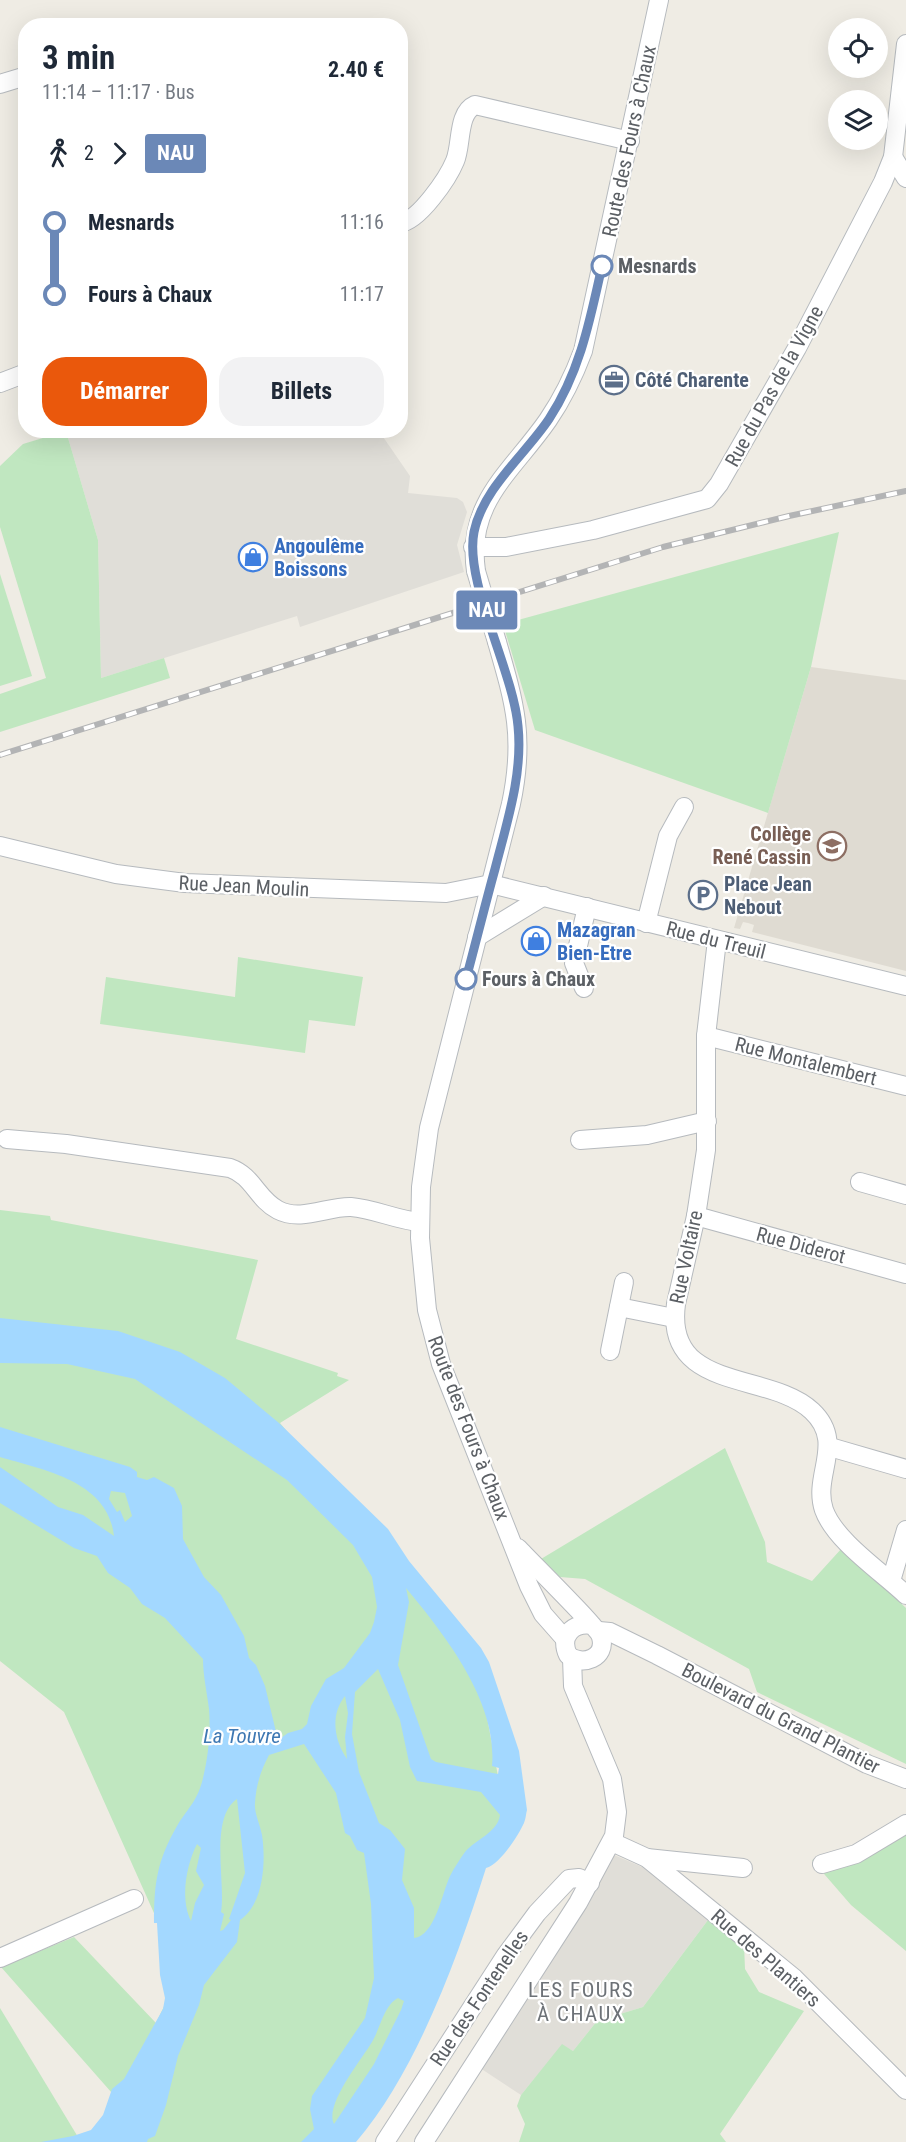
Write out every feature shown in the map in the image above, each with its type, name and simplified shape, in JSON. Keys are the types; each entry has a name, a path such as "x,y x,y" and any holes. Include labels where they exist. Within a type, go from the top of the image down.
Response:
{"street":[{"name":"Route des Fours à Chaux","path":"587,1656 566,1651 565,1639 538,1604 518,1561 515,1545 438,1355 423,1285 420,1222 422,1172 429,1128 512,804 519,751 516,710 476,571 473,547 478,520 486,503 549,419 578,363 587,335 659,0"},
{"name":"Rue du Pas de la Vigne","path":"473,547 506,547 593,530 707,499 719,484 797,348 883,182 892,157 903,96 906,44"},
{"path":"0,84 18,78"},
{"path":"408,220 416,218 451,171 457,158 465,115 468,108 475,105 630,141"},
{"path":"892,157 906,178"},
{"path":"0,383 18,376"},
{"path":"646,923 668,836 684,807"},
{"name":"Rue Jean Moulin","path":"0,846 116,874 185,883 446,893 491,884"},
{"name":"Rue du Treuil","path":"491,884 906,986"},
{"path":"477,937 544,896"},
{"path":"584,988 574,963 587,908"},
{"name":"Rue Voltaire","path":"717,940 706,1036 706,1150 696,1216 674,1318 679,1340 696,1362 708,1370 797,1401 812,1411 821,1423 830,1447"},
{"name":"Rue Montalembert","path":"706,1036 906,1086"},
{"path":"580,1140 648,1135 707,1121"},
{"path":"7,1139 66,1144 230,1168 248,1178 268,1203 279,1211 291,1214 350,1207 420,1222"},
{"path":"860,1182 906,1195"},
{"name":"Rue Diderot","path":"696,1216 906,1274"},
{"path":"610,1351 624,1282"},
{"path":"619,1307 674,1318"},
{"path":"906,1469 830,1447 822,1488 824,1509 832,1525 906,1595"},
{"path":"891,1581 906,1530"},
{"name":"Route des Fours à Chaux","path":"515,1545 595,1628"},
{"path":"424,2142 590,1883 612,1842 616,1821 615,1789 609,1767 580,1698 587,1656 602,1644 595,1628 578,1625 568,1633 565,1639"},
{"name":"Boulevard du Grand Plantier","path":"595,1628 610,1632 657,1655 867,1764 906,1779"},
{"name":"Boulevard du Grand Plantier","path":"587,1656 657,1655"},
{"path":"822,1864 856,1854 906,1824"},
{"name":"Rue des Plantiers","path":"612,1842 647,1858 794,1978 906,2091"},
{"path":"647,1858 743,1868"},
{"name":"Rue des Fontenelles","path":"385,2142 506,1955 537,1913 569,1879 579,1878 590,1883"},
{"path":"0,1958 134,1899"}],"shaded area":[{"path":"68,438 384,438 410,476 408,493 457,498 463,502 467,512 457,545 464,572 300,627 297,616 101,678 98,540"},
{"name":"Collège René Cassin","path":"811,667 906,680 906,971 752,932 754,925 748,923 743,922 740,929 734,928"},
{"path":"614,1855 668,1878 711,1916 643,2007 597,2021 573,2051 562,2045 521,2095 480,2068"}],"green space":[{"path":"43,438 68,438 98,540 101,678 164,658 170,678 0,732 0,694 46,678 0,527 0,466 23,444"},
{"path":"839,532 811,667 768,813 535,730 503,624"},
{"path":"0,574 32,676 0,686"},
{"path":"238,957 363,977 355,1026 309,1020 305,1053 100,1024 106,977 235,997"},
{"path":"0,1210 50,1216 51,1220 258,1260 236,1339 338,1373 337,1376 349,1380 280,1423 454,1631 481,1685 506,1819 335,2142 89,2142 119,2101 1,1967 74,1937 156,2023 168,1998 158,1922 64,1712 0,1661"},
{"path":"725,1448 765,1542 767,1562 812,1581 842,1548 906,1608 906,1764 757,1692 749,1669 585,1579 560,1577 541,1559"},
{"path":"906,1819 906,1951 851,1905 812,1860 859,1848"},
{"path":"711,1916 744,1944 745,1969 759,1992 804,2011 720,2134 726,2142 519,2142 525,2124 517,2106 521,2095 562,2044 573,2051 597,2021 643,2007"},
{"path":"0,2008 81,2142 0,2142"}],"water":[{"name":"La Touvre","path":"0,1318 118,1331 180,1352 225,1378 279,1423 388,1529 409,1561 481,1648 489,1662 519,1751 527,1810 525,1821 508,1849 497,1861 486,1868 449,1975 417,2047 398,2082 356,2142 301,2142 314,2129 310,2109 312,2096 365,2018 374,1978 371,1904 364,1853 357,1850 350,1836 345,1833 336,1793 304,1744 269,1755 261,1772 255,1803 264,1857 259,1893 248,1913 240,1920 237,1942 204,1985 199,2005 178,2056 166,2105 155,2136 147,2142 41,2142 91,2130 103,2115 112,2089 124,2079 163,2009 165,1998 160,1975 157,1923 154,1923 156,1884 170,1839 200,1789 206,1764 210,1727 209,1709 203,1659 165,1618 142,1604 130,1588 108,1573 97,1556 74,1548 0,1503 0,1467 58,1507 83,1515 114,1536 109,1517 100,1502 87,1490 54,1473 0,1457 0,1427 130,1467 137,1472 137,1477 147,1480 154,1477 174,1488 182,1506 183,1539 204,1577 221,1595 244,1636 249,1658 256,1665 265,1686 277,1736 281,1738 288,1733 302,1729 307,1724 311,1706 326,1679 344,1668 370,1633 377,1607 372,1577 353,1545 287,1480 135,1379 67,1364 0,1363","holes":["111,1491 125,1493 132,1516 125,1522 120,1510 117,1512 109,1499","406,1588 452,1648 478,1694 487,1718 492,1742 492,1766 499,1768 498,1774 436,1762 431,1759 398,1665 409,1602","378,1669 400,1720 410,1767 417,1781 481,1792 500,1815 491,1831 463,1855 450,1876 433,1922 427,1930 414,1938 414,1908 402,1880 405,1849 390,1830 379,1823 359,1772 352,1734 355,1692","345,1696 348,1713 345,1737 347,1759 337,1736 337,1711","237,1799 245,1873 229,1919 231,1920 220,1931 224,1914 221,1912 220,1852 223,1821 228,1808","197,1844 201,1848 196,1871 204,1885 195,1903 191,1921 185,1893 190,1862","398,1998 404,2001 374,2064 334,2124 332,2116 339,2094 372,2042 389,2006"]}],"railway":[{"path":"0,755 663,547 789,516 906,491"}],"bus line":[{"name":"NAU","path":"466,979 512,804 519,759 516,710 476,571 474,532 481,511 492,493 537,436 567,389 583,351 602,266"}],"place":[{"name":"Mesnards","path":"602,266"},
{"name":"Côté Charente","path":"614,380"},
{"name":"Angoulême Boissons","path":"253,557"},
{"name":"Collège René Cassin","path":"832,846"},
{"name":"Place Jean Nebout","path":"703,895"},
{"name":"Mazagran Bien-Etre","path":"536,941"},
{"name":"Fours à Chaux","path":"466,979"}],"district":[{"name":"LES FOURS À CHAUX","path":"581,2002"}]}
